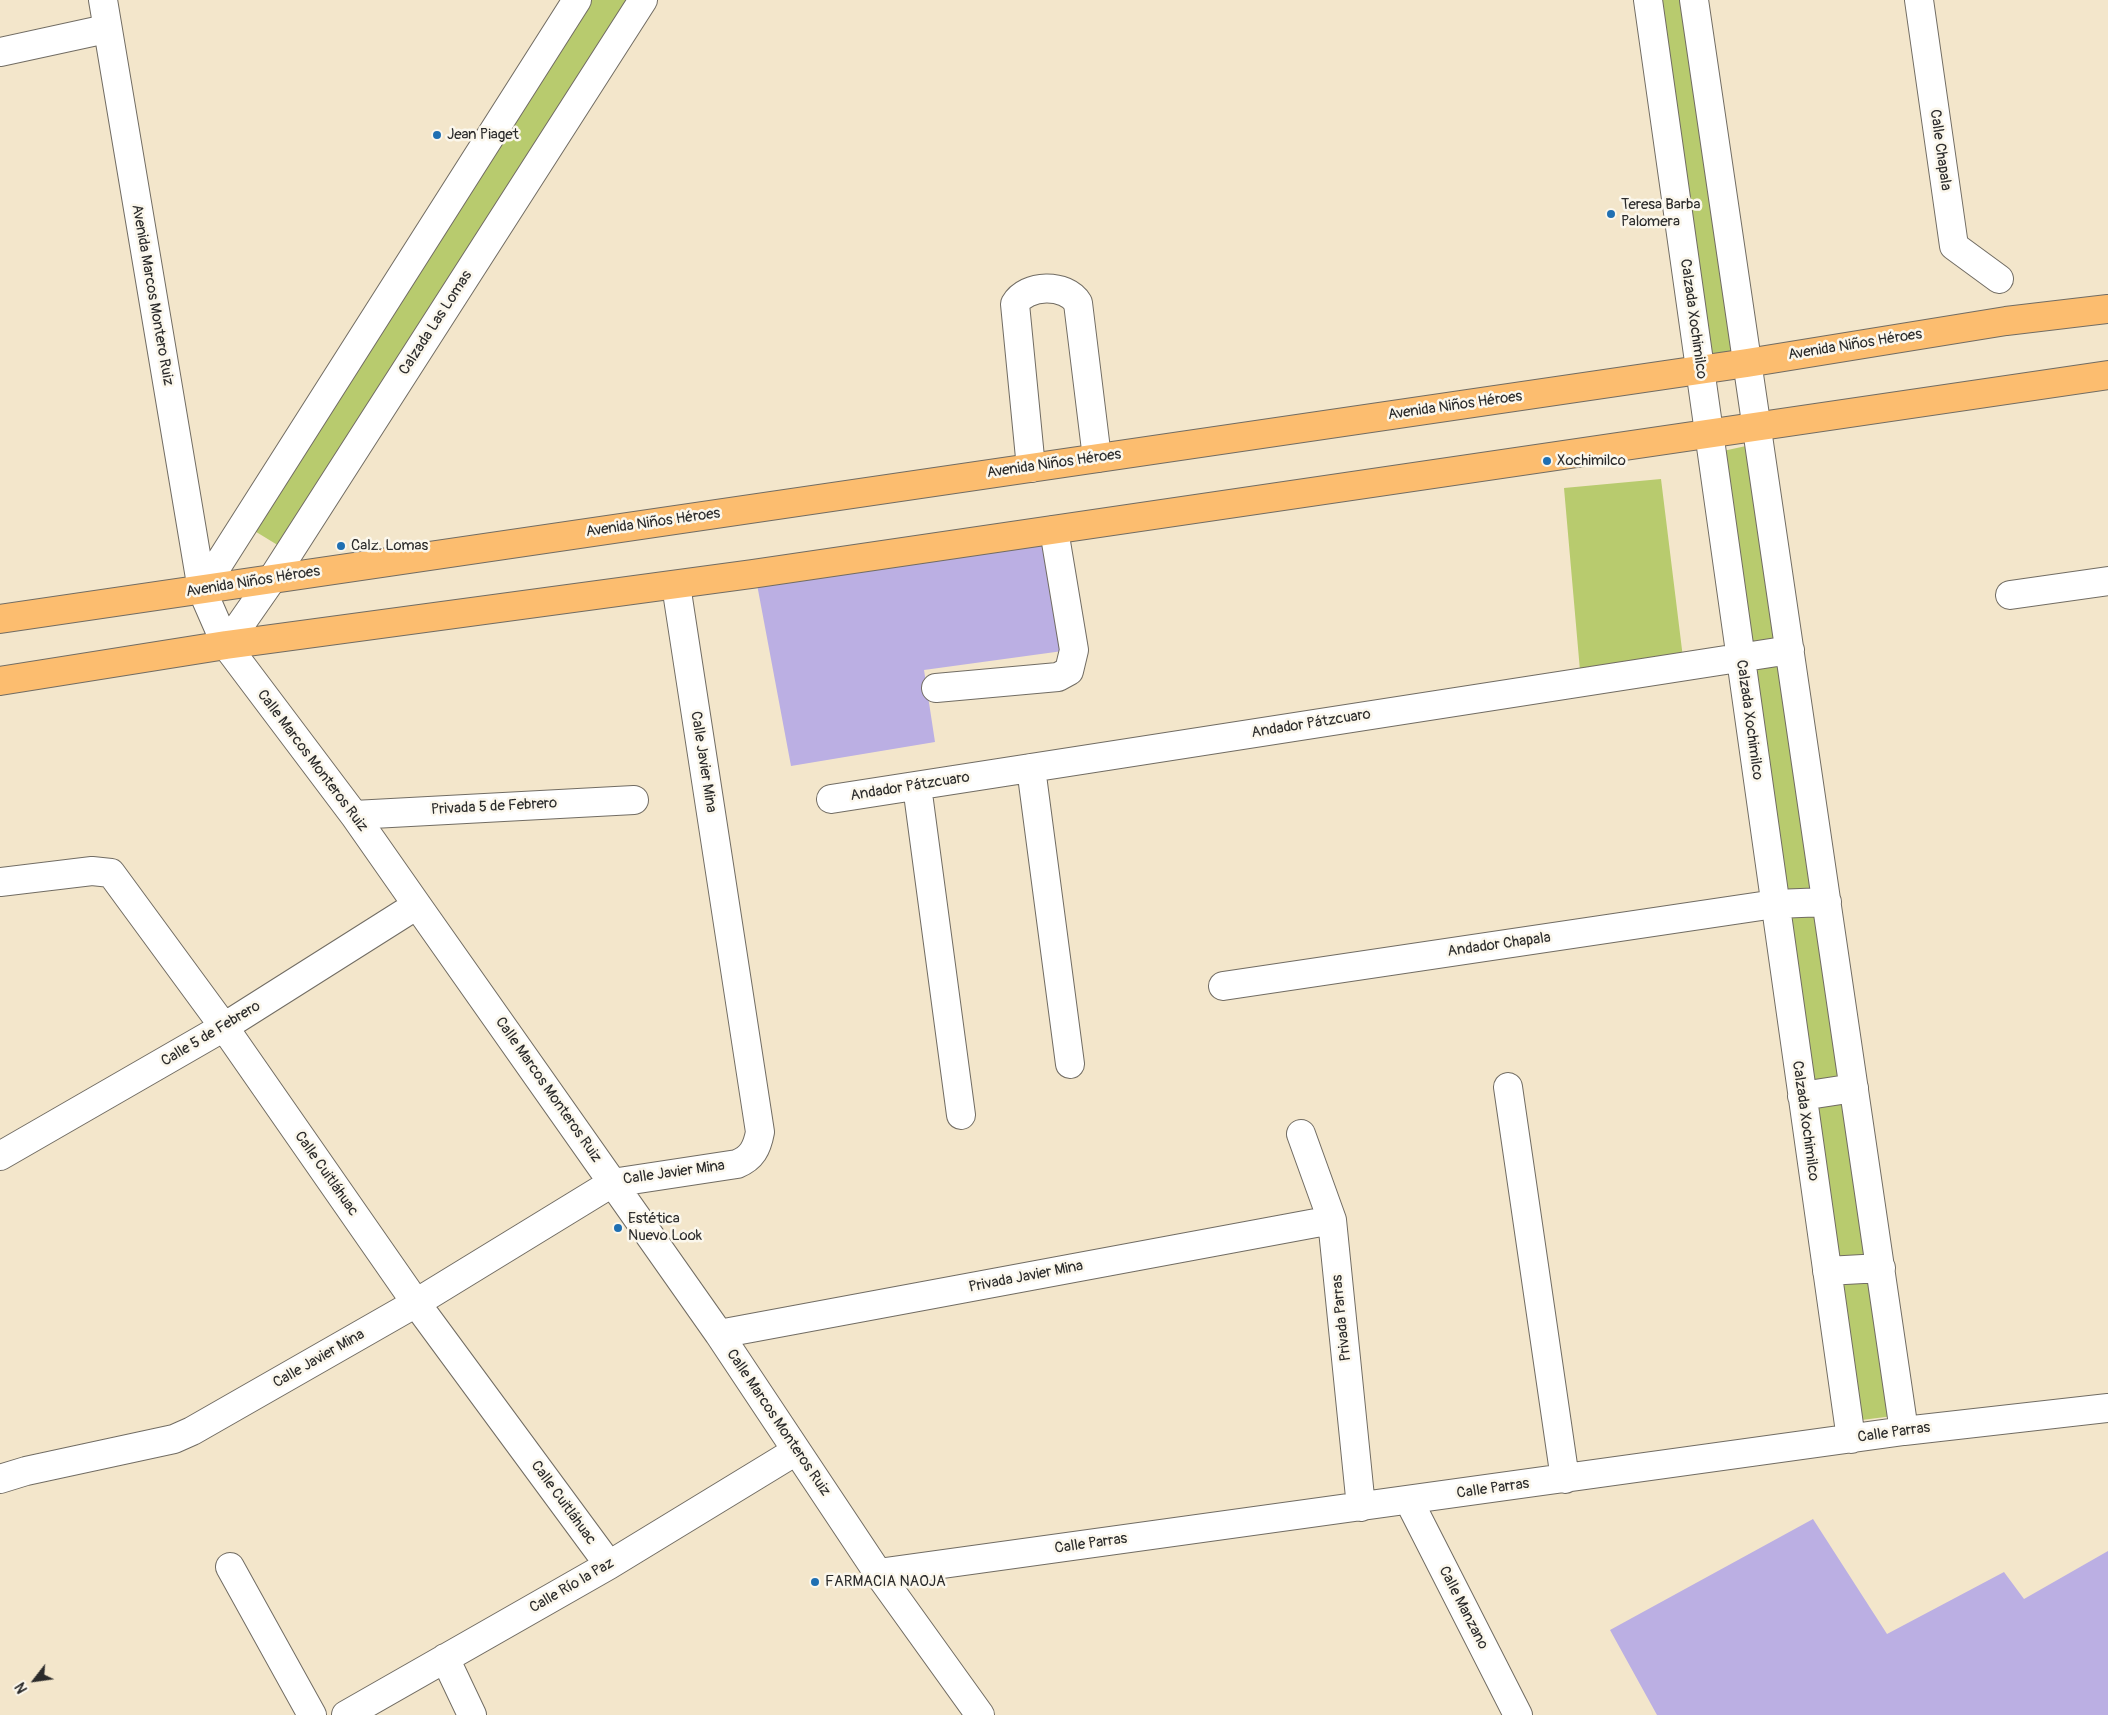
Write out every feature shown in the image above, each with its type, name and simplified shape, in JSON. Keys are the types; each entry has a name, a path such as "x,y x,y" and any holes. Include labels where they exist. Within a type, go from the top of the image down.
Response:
{"main road":[{"name":"Avenida Niños Héroes","path":"0,619 1700,370 2006,321 2108,309"},
{"path":"0,681 226,645 676,585 2108,375"}],"street":[{"name":"Avenida Marcos Montero Ruiz","path":"102,0 202,590"},
{"path":"202,590 577,0"},
{"name":"Calzada Las Lomas","path":"226,645 272,579 643,0"},
{"name":"Calzada Xochimilco","path":"1648,0 1774,904 1851,1439"},
{"path":"1694,0 1904,1431"},
{"name":"Calle Chapala","path":"1919,0 1954,246 1999,279"},
{"path":"0,52 106,29"},
{"path":"1031,468 1015,304 1022,295 1032,289 1066,291 1078,303 1097,458"},
{"path":"936,688 1058,677 1065,675 1069,671 1074,658 1074,650 1054,530"},
{"path":"2010,596 2108,581"},
{"name":"Calle Javier Mina","path":"0,1479 26,1471 174,1439 416,1304 612,1183 737,1164 746,1160 753,1153 758,1144 760,1132 676,585"},
{"name":"Calle Marcos Monteros Ruiz","path":"202,590 226,645 354,815 719,1334 878,1573 980,1715"},
{"name":"Andador Pátzcuaro","path":"831,799 1790,650"},
{"path":"1031,768 1070,1064"},
{"path":"917,786 961,1115"},
{"name":"Privada 5 de Febrero","path":"354,815 634,800"},
{"name":"Calle Cuitláhuac","path":"0,882 92,871 111,873 224,1028 416,1304 609,1565"},
{"name":"Andador Chapala","path":"1223,986 1774,904 1827,902"},
{"name":"Calle 5 de Febrero","path":"0,1156 224,1028 417,905"},
{"path":"1508,1087 1565,1479"},
{"path":"1802,1096 1854,1088"},
{"name":"Privada Parras","path":"1301,1134 1332,1220 1361,1507"},
{"name":"Privada Javier Mina","path":"719,1334 1332,1220"},
{"path":"1827,1272 1881,1268"},
{"name":"Calle Parras","path":"878,1573 1904,1431 2108,1408"},
{"name":"Calle Río la Paz","path":"346,1715 609,1565 796,1451"},
{"name":"Calle Manzano","path":"1409,1500 1518,1715"},
{"path":"230,1567 312,1715"},
{"path":"446,1658 472,1715"}],"green space":[{"path":"579,0 630,0 289,552 253,530"},
{"path":"1646,0 1681,0 1732,352 1700,370"},
{"path":"1746,446 1893,1416 1854,1421 1723,451"},
{"path":"1661,479 1684,666 1581,682 1564,488"}],"building":[{"path":"1053,540 1070,650 924,670 935,742 791,766 756,579"},
{"path":"1813,1519 1887,1634 2004,1572 2024,1599 2108,1551 2108,1715 1657,1715 1610,1630"}],"place":[{"name":"Jean Piaget","path":"437,135"},
{"name":"Teresa Barba Palomera","path":"1611,214"},
{"name":"Xochimilco","path":"1547,461"},
{"name":"Calz. Lomas","path":"341,546"},
{"name":"Estética Nuevo Look","path":"618,1228"},
{"name":"FARMACIA NAOJA","path":"815,1582"}]}
